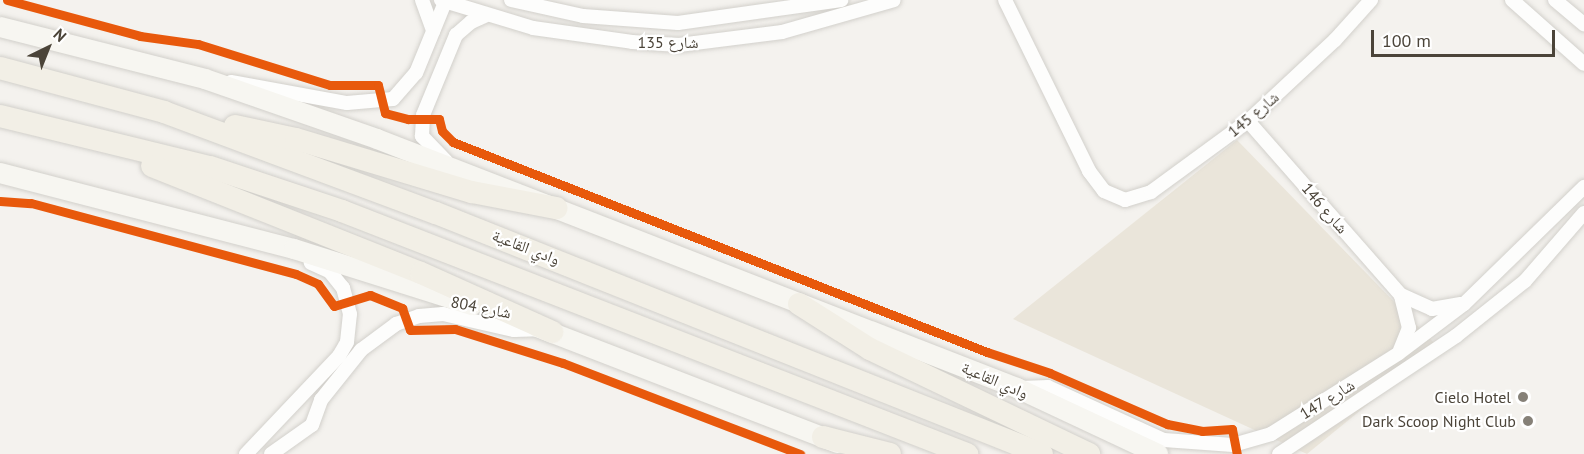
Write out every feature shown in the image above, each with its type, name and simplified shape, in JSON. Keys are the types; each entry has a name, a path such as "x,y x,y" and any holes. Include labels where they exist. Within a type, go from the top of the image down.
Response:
{"main road":[{"name":"وادي القاعية","path":"0,68 164,112 522,246 1042,454"},
{"path":"164,112 296,140 472,192 556,208"},
{"name":"وادي القاعية","path":"0,116 210,167 342,211 967,454"},
{"path":"45,128 191,180 420,273 547,331"},
{"path":"799,304 870,349 1089,454"},
{"path":"823,437 890,454"}],"street":[{"path":"422,0 433,31"},
{"name":"وادي القاعية","path":"0,27 205,79 347,103 382,102 402,92 416,73 444,0"},
{"name":"شارع 135","path":"444,0 487,15 580,36 679,45 782,32 846,17 894,0"},
{"name":"شارع 135","path":"511,0 583,16 678,23 842,0"},
{"path":"842,0 846,17"},
{"name":"شارع 145","path":"1005,0 1084,162 1104,191 1117,198 1142,197 1151,192 1248,121 1335,40 1371,0"},
{"path":"1512,0 1584,64"},
{"path":"1555,0 1584,24"},
{"name":"وادي القاعية","path":"460,170 428,146 422,136 421,123 456,35 471,22 487,15"},
{"name":"وادي القاعية","path":"205,79 460,170 1017,388 1158,454"},
{"name":"شارع 146","path":"1248,121 1401,295 1432,309 1464,304"},
{"path":"0,173 259,239 547,331 865,454"},
{"name":"شارع 147","path":"1017,388 1048,387 1164,440 1233,445 1271,434 1399,353 1464,304 1584,187"},
{"name":"شارع 147","path":"1279,454 1408,371 1481,317 1525,281 1584,213"},
{"path":"246,454 339,356 350,329 347,297 329,271 275,252 259,239"},
{"name":"شارع 146","path":"1399,353 1408,328 1401,295"},
{"name":"شارع 804","path":"270,454 312,425 321,400 361,350 408,319 443,314 514,330 547,331"}],"shaded area":[{"path":"1237,140 1438,347 1307,454 1013,319"}],"cycle path":[{"path":"7,0 140,36 198,44 330,85 378,85 385,113 408,119 439,119 442,131 453,142 987,352 1050,373 1167,424 1202,431 1232,429 1237,454"},
{"path":"0,201 31,203 296,274 318,284 334,306 370,295 402,308 410,330 455,329 563,363 800,454"}],"place":[{"name":"Cielo Hotel","path":"1523,397"},
{"name":"Dark Scoop Night Club","path":"1528,421"}]}
